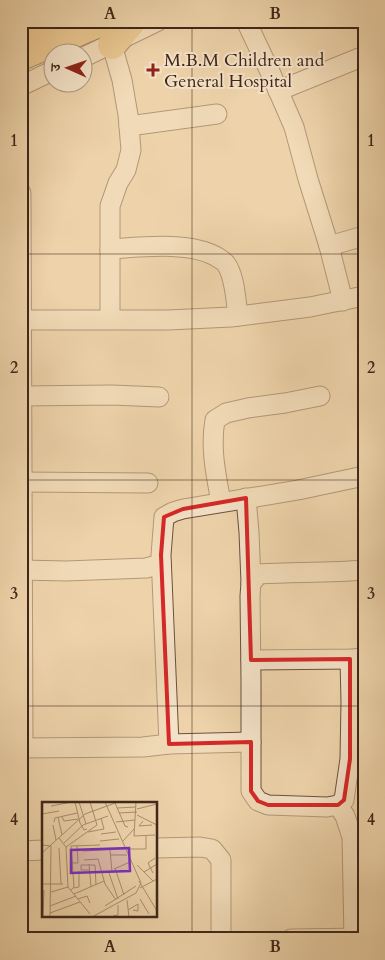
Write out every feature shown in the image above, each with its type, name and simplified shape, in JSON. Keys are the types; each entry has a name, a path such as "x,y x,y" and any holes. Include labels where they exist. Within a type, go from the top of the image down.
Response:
{"highway":[{"path":"21,32 46,21"},
{"path":"21,56 108,33 132,21"}],"street":[{"path":"92,48 108,33 158,21"},
{"path":"246,21 294,127 343,301"},
{"path":"108,33 122,80 131,150 126,170 118,183 110,206 110,319"},
{"path":"278,91 364,56"},
{"path":"21,86 42,77"},
{"path":"129,126 217,114"},
{"path":"21,193 22,748 143,747 169,744 251,742"},
{"path":"329,246 364,236"},
{"path":"110,249 153,246 191,248 209,253 226,263 233,280 238,316"},
{"path":"22,320 168,320 238,316 310,307 364,296"},
{"path":"22,396 112,395 159,397"},
{"path":"221,502 213,456 215,420 226,413 320,396"},
{"path":"169,744 161,564 164,517 183,509 298,490 364,476"},
{"path":"22,482 148,483"},
{"path":"246,498 251,583 250,596 251,791 258,801 268,805 327,808 338,805 344,800 350,759 351,702 357,658 251,660"},
{"path":"22,563 66,571 146,568 161,564"},
{"path":"251,583 259,574 330,573 364,570"},
{"path":"291,939 359,938 358,837 338,805"},
{"path":"158,848 212,848 221,860 221,939"},
{"path":"21,851 42,850"}],"highlighted area":[{"path":"246,498 251,660 350,659 350,759 344,800 338,805 268,805 258,801 251,791 251,742 169,744 161,555 164,517 183,509"}],"place":[{"name":"M.B.M Children and General Hospital","path":"153,70"}]}
